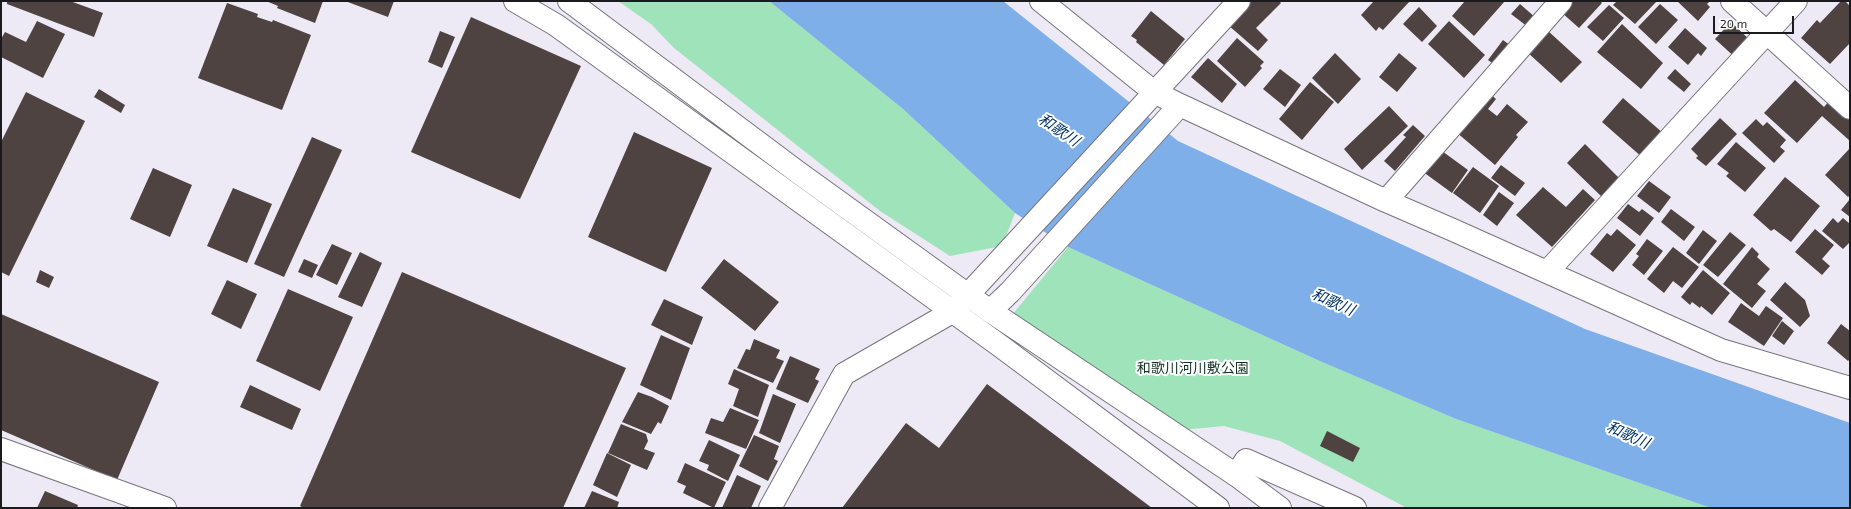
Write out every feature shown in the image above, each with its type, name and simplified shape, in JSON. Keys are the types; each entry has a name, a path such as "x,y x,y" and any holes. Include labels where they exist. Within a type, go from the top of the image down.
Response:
{"street":[{"path":"515,1 556,25 999,345 1218,508"},
{"path":"568,1 793,168 974,288 990,311 1236,475 1280,508"},
{"path":"1041,1 1147,100 1180,105 1386,202 1722,350 1850,388"},
{"path":"770,508 844,374 952,312 1239,1"},
{"path":"1386,202 1561,1"},
{"path":"1732,1 1850,108"},
{"path":"1547,272 1796,1"},
{"path":"990,311 1010,292 1162,127 1180,105"},
{"path":"1,449 165,508"},
{"path":"1236,475 1246,460 1355,508"}],"green space":[{"path":"618,1 769,1 903,109 1015,213 1002,246 950,256 880,211 674,48 651,24"},
{"name":"和歌川河川敷公園","path":"1068,247 1322,362 1456,419 1711,508 1407,508 1280,441 1224,426 1182,430 1012,315"}],"water":[{"name":"和歌川","path":"769,1 1003,1 1178,141 1585,329 1850,423 1850,508 1711,508 1456,419 1322,362 1068,247 1015,213 903,109"}],"building":[{"path":"7,1 70,1 103,13 94,37 7,4"},
{"path":"266,1 323,1 315,23 277,8 278,6"},
{"path":"345,1 394,1 388,17"},
{"path":"1249,1 1279,1 1281,3 1256,28 1268,40 1258,51 1228,25"},
{"path":"1374,1 1410,1 1383,30 1379,27 1376,31 1361,15"},
{"path":"1465,1 1505,1 1474,36 1452,16"},
{"path":"1571,1 1600,1 1602,3 1579,28 1561,12"},
{"path":"1617,1 1657,1 1635,24 1613,5"},
{"path":"1677,1 1710,1 1707,4 1710,7 1698,21"},
{"path":"1841,1 1845,1 1850,6 1850,43 1830,64 1801,38 1817,20 1820,23"},
{"path":"227,3 258,14 257,17 272,22 273,20 311,35 282,110 198,78"},
{"path":"1520,4 1536,18 1528,27 1511,14"},
{"path":"1660,4 1678,20 1656,44 1638,27"},
{"path":"1609,5 1624,18 1603,41 1587,27"},
{"path":"1419,7 1437,26 1422,42 1403,24"},
{"path":"1151,11 1185,39 1164,65 1136,42 1137,40 1131,36"},
{"path":"471,17 581,66 520,199 411,152"},
{"path":"37,21 65,34 43,78 1,57 1,39 5,32 26,42"},
{"path":"1449,21 1485,55 1464,78 1428,44"},
{"path":"1731,22 1755,45 1739,61 1715,39"},
{"path":"1622,24 1663,63 1641,89 1597,52"},
{"path":"1685,28 1707,48 1701,56 1698,53 1688,65 1668,47"},
{"path":"1547,30 1582,62 1561,83 1527,52"},
{"path":"440,31 455,37 442,68 428,62"},
{"path":"1237,38 1264,62 1260,66 1262,68 1245,87 1217,61"},
{"path":"1503,40 1511,46 1496,66 1488,60"},
{"path":"1335,53 1361,79 1338,104 1312,78"},
{"path":"1399,53 1417,68 1397,92 1379,77"},
{"path":"1208,58 1237,84 1222,103 1191,77"},
{"path":"1280,69 1301,85 1285,107 1263,89"},
{"path":"1675,69 1691,84 1684,92 1667,78"},
{"path":"1795,80 1824,107 1838,91 1850,102 1850,141 1822,116 1797,143 1764,113"},
{"path":"1310,82 1334,102 1302,140 1279,119"},
{"path":"99,89 125,105 121,113 94,97"},
{"path":"1485,89 1496,99 1488,109 1497,116 1507,104 1528,122 1516,135 1518,137 1495,165 1456,132"},
{"path":"26,92 85,121 9,276 1,272 1,142"},
{"path":"1623,98 1664,134 1643,158 1602,122"},
{"path":"1389,106 1408,126 1362,170 1344,149"},
{"path":"1720,118 1737,134 1706,166 1696,158 1698,156 1691,149"},
{"path":"1756,119 1763,126 1767,122 1786,140 1780,147 1785,151 1774,163 1742,133"},
{"path":"1413,125 1425,136 1395,171 1384,161 1406,137 1403,135"},
{"path":"634,132 712,168 666,272 588,237"},
{"path":"312,137 342,150 284,277 254,264"},
{"path":"1736,142 1766,168 1745,192 1726,176 1729,173 1717,164"},
{"path":"1431,143 1468,170 1452,193 1415,166"},
{"path":"1585,144 1620,179 1603,198 1567,163"},
{"path":"1850,148 1850,195 1848,197 1825,175"},
{"path":"1501,165 1525,183 1515,196 1491,178"},
{"path":"1473,167 1499,186 1480,213 1453,193"},
{"path":"153,168 192,185 170,237 130,219"},
{"path":"1785,177 1820,206 1791,242 1774,229 1771,231 1753,215"},
{"path":"1649,181 1671,197 1659,213 1637,196"},
{"path":"1543,187 1566,207 1583,189 1595,200 1552,247 1516,215"},
{"path":"233,188 272,204 247,263 207,246"},
{"path":"1499,192 1514,203 1497,226 1483,215"},
{"path":"1850,199 1850,217 1841,210"},
{"path":"1628,204 1639,212 1642,209 1654,218 1640,236 1617,218"},
{"path":"1671,209 1695,227 1684,241 1661,222"},
{"path":"1833,218 1838,223 1843,218 1850,224 1850,242 1843,249 1822,231"},
{"path":"1617,229 1636,245 1613,272 1590,254 1607,233 1611,236"},
{"path":"1815,229 1834,245 1822,259 1830,266 1822,275 1795,252"},
{"path":"1703,230 1717,241 1699,264 1686,253"},
{"path":"1730,232 1746,245 1718,277 1703,265"},
{"path":"1647,239 1663,251 1644,275 1632,265 1639,256 1636,254"},
{"path":"332,244 352,253 337,285 316,275"},
{"path":"1673,247 1699,267 1682,288 1673,281 1664,293 1647,279"},
{"path":"1752,247 1759,254 1757,257 1770,269 1757,284 1766,291 1752,308 1723,284"},
{"path":"360,252 382,263 362,307 338,297"},
{"path":"304,259 318,265 312,278 298,272"},
{"path":"724,259 779,302 755,331 701,288"},
{"path":"40,270 54,277 49,288 36,282"},
{"path":"1703,270 1730,293 1712,315 1701,306 1700,308 1692,302 1690,305 1681,297"},
{"path":"402,272 626,368 563,508 304,508 300,506"},
{"path":"227,280 257,294 241,329 211,314"},
{"path":"1785,282 1805,300 1810,316 1800,327 1770,300"},
{"path":"288,289 353,317 320,391 256,361"},
{"path":"664,299 703,317 692,345 651,325"},
{"path":"1741,303 1759,316 1766,306 1783,318 1764,346 1728,322"},
{"path":"1,314 159,382 117,480 1,430"},
{"path":"1782,321 1794,331 1784,345 1772,336"},
{"path":"1841,324 1850,331 1850,359 1848,361 1827,343"},
{"path":"661,335 690,348 671,400 640,385"},
{"path":"754,339 780,350 776,358 784,361 773,383 737,368 746,349 750,350"},
{"path":"790,356 820,369 815,379 819,381 808,403 776,389"},
{"path":"734,369 769,385 758,417 733,406 739,389 728,384"},
{"path":"987,384 1152,508 842,508 906,423 939,448"},
{"path":"250,385 301,409 292,430 240,407"},
{"path":"638,392 652,397 669,406 661,424 658,422 651,434 622,422"},
{"path":"773,394 796,404 780,443 759,433"},
{"path":"730,408 759,420 746,449 705,433 711,418 723,422"},
{"path":"621,424 646,434 648,441 644,449 655,453 647,470 608,453"},
{"path":"1327,431 1360,448 1353,462 1320,446"},
{"path":"754,435 779,446 774,459 778,461 768,481 739,466"},
{"path":"709,440 740,455 728,481 707,470 709,465 699,461"},
{"path":"607,453 631,465 617,497 593,485"},
{"path":"685,463 726,482 714,508 683,493 686,486 677,482"},
{"path":"737,475 761,486 751,508 722,508"},
{"path":"45,491 78,505 77,508 37,508"},
{"path":"592,491 619,502 617,508 584,508"}]}
